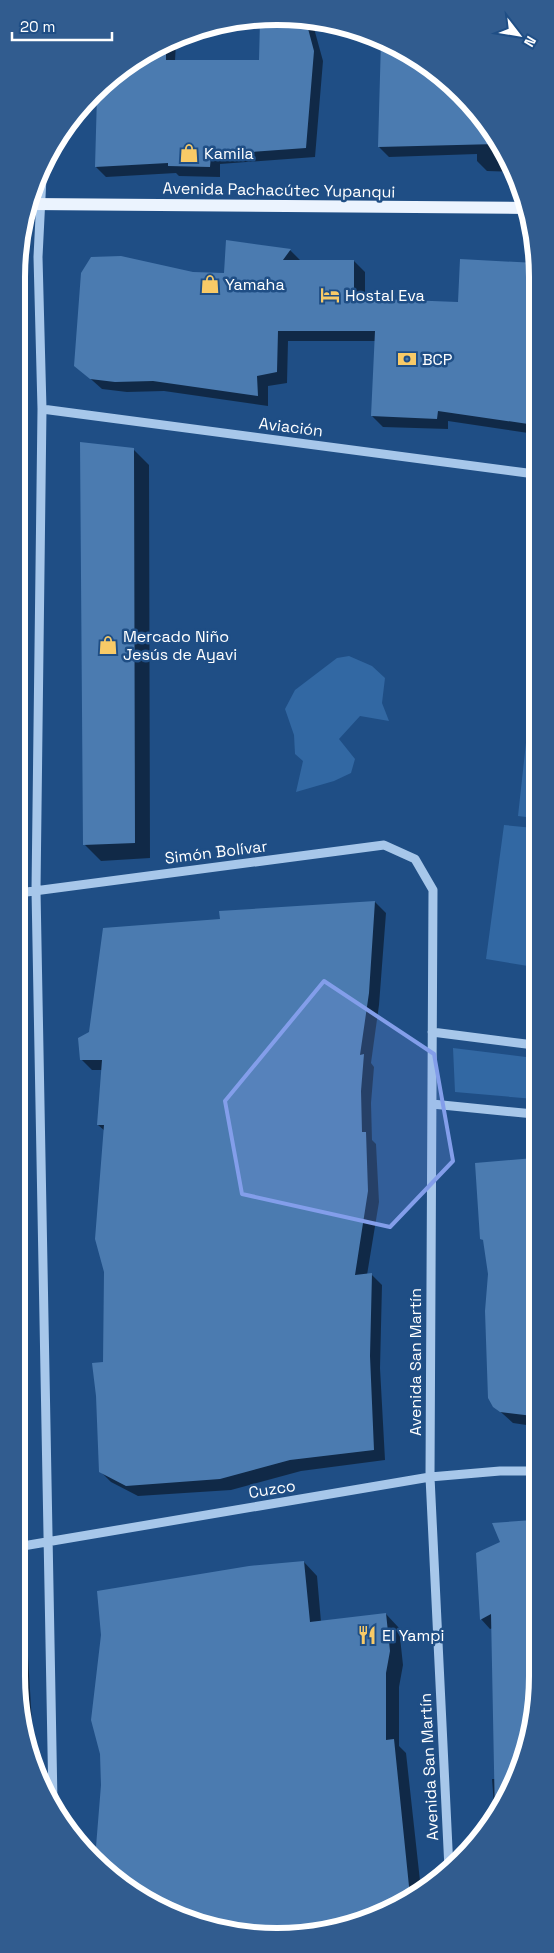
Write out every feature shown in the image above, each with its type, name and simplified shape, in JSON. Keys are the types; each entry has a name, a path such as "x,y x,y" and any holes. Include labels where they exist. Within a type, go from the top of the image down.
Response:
{"main road":[{"name":"Avenida Pachacútec Yupanqui","path":"36,204 519,208"}],"street":[{"path":"35,207 42,409 36,890 50,1541 53,1790"},
{"name":"Aviación","path":"42,409 529,473"},
{"name":"Simón Bolívar","path":"25,892 384,845 415,859"},
{"name":"Avenida San Martín","path":"415,859 433,890 430,1477 449,1860"},
{"path":"432,1032 529,1044"},
{"path":"432,1104 529,1114"},
{"name":"Cuzco","path":"25,1546 430,1477 500,1471 529,1471"}],"highlighted area":[{"path":"324,981 434,1054 453,1161 390,1227 242,1194 225,1101"}],"shaded area":[{"path":"349,656 372,666 385,678 382,703 389,721 360,716 339,739 355,759 351,773 334,781 296,792 303,761 295,754 294,735 285,709 295,690 337,658"},
{"path":"529,715 529,817 518,816"},
{"path":"504,825 529,828 529,966 486,959"},
{"path":"453,1048 529,1057 529,1099 455,1092"}],"building":[{"path":"260,26 308,27 314,51 306,148 211,155 210,167 168,166 168,163 95,167 97,101 137,67 166,51 166,60 259,60"},
{"path":"381,48 417,67 443,88 466,111 491,144 378,147"},
{"path":"226,240 291,249 283,260 354,260 354,298 458,302 460,259 528,263 529,424 438,411 437,419 371,416 375,331 278,331 277,372 257,376 258,396 153,381 115,382 90,379 74,366 81,273 91,257 121,256 193,272 224,273"},
{"name":"Mercado Niño Jesús de Ayavi","path":"80,442 134,448 135,843 83,845"},
{"path":"375,901 369,993 360,1055 364,1054 361,1091 362,1132 366,1132 368,1191 355,1275 372,1273 370,1356 374,1450 290,1460 220,1479 126,1486 99,1472 96,1396 92,1363 103,1362 104,1272 95,1239 104,1125 97,1125 102,1060 80,1060 78,1038 89,1032 103,928 220,919 219,911"},
{"path":"529,1158 529,1416 500,1412 493,1407 488,1398 485,1311 488,1274 483,1240 480,1239 475,1163"},
{"path":"529,1520 529,1676 527,1709 516,1757 495,1803 491,1614 480,1620 476,1553 500,1542 492,1523"},
{"path":"304,1561 310,1622 386,1613 390,1651 386,1673 386,1740 394,1739 409,1890 358,1915 310,1926 277,1928 228,1923 196,1915 151,1894 124,1876 96,1850 101,1785 100,1754 91,1720 101,1635 97,1591 249,1566"}],"place":[{"name":"Kamila","path":"189,153"},
{"name":"Yamaha","path":"210,284"},
{"name":"Hostal Eva","path":"330,295"},
{"name":"BCP","path":"407,359"},
{"name":"Mercado Niño Jesús de Ayavi","path":"108,645"},
{"name":"El Yampi","path":"367,1635"}]}
